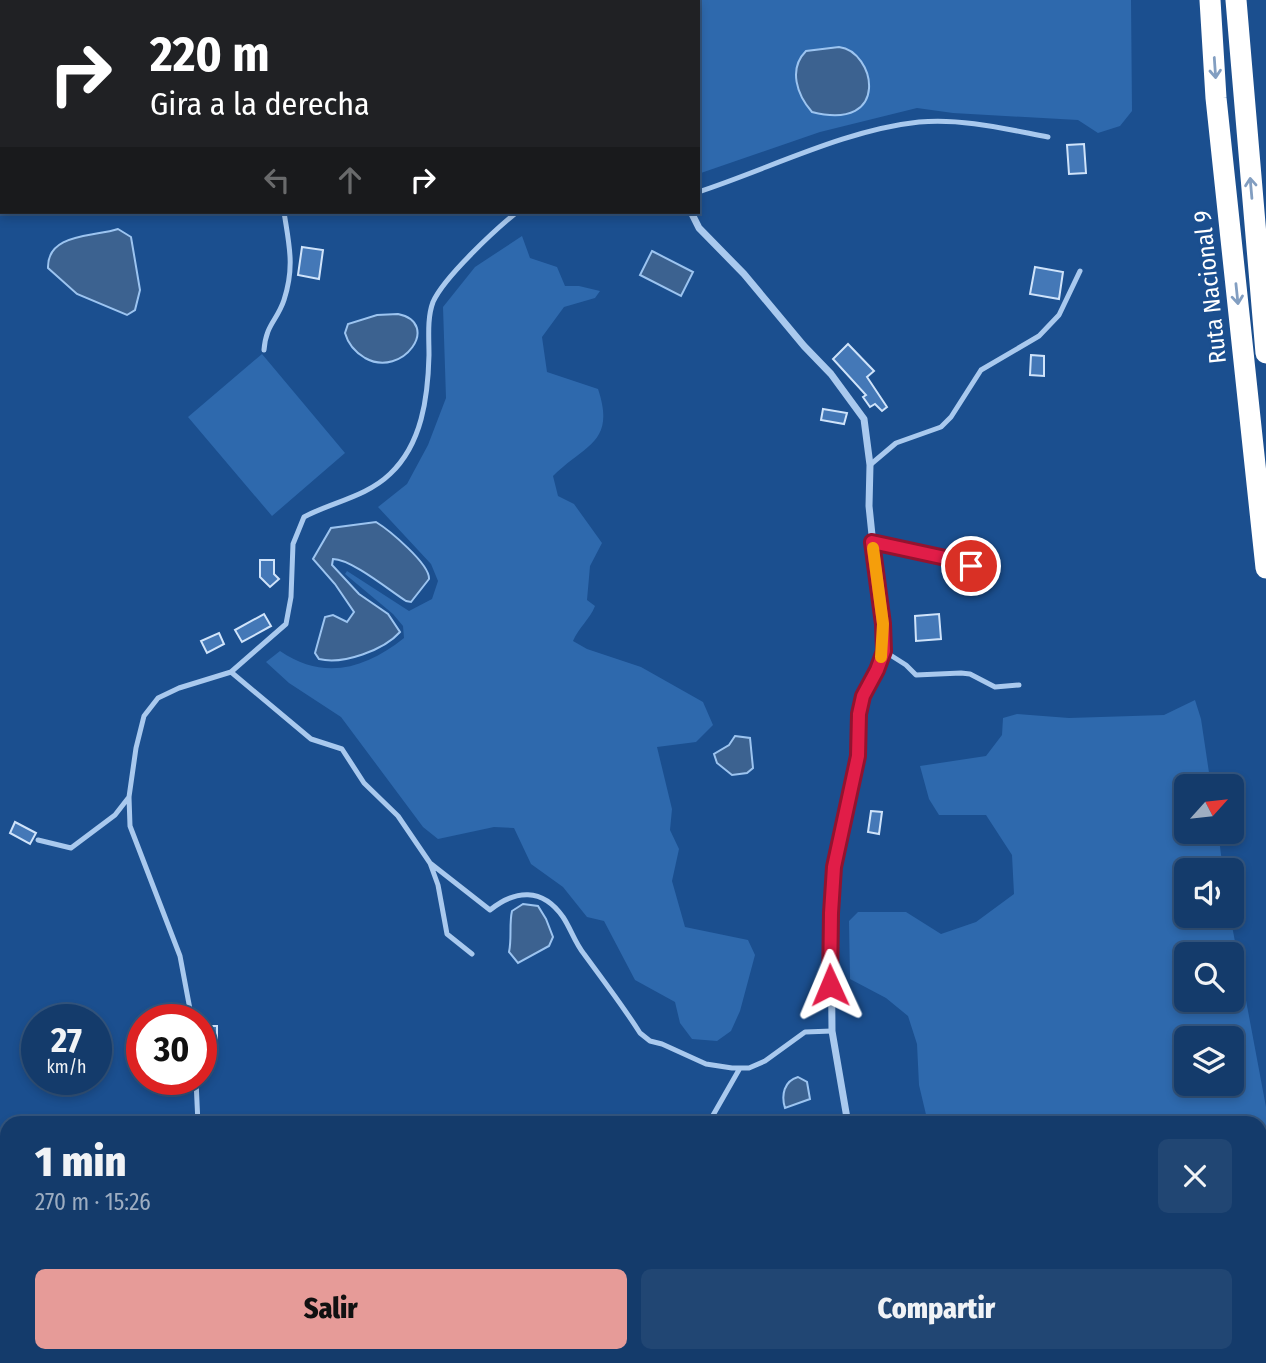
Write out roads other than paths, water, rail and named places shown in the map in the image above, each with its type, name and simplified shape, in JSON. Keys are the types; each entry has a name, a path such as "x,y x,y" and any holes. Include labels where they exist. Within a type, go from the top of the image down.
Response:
{"highway":[{"name":"Ruta Nacional 9","path":"1210,0 1216,99 1266,568"},
{"name":"Ruta Nacional 9","path":"1236,0 1266,353"}],"street":[{"path":"692,214 699,228 744,274 854,403 864,419 870,465 872,542 884,651 863,696 859,714 858,756 834,867 829,962 832,1031 847,1116"}],"lane":[{"path":"700,191 742,178 795,154 919,122 981,125 1048,136"},
{"path":"264,350 266,331 283,303 292,271 285,214"},
{"path":"189,1004 180,956 130,826 129,797 144,716 158,698 178,688 231,672 286,624 291,597 293,544 304,517 369,490 391,474 412,442 426,408 429,326 433,303 444,284 515,214"},
{"path":"870,465 896,443 941,427 951,417 981,370 1039,336 1059,315 1080,271"},
{"path":"872,542 964,562 971,566 973,575 969,584 991,574"},
{"path":"884,651 916,675 970,674 995,687 1019,685"},
{"path":"231,672 311,739 342,749 364,783 398,816 430,863 438,885 447,934 472,954"},
{"path":"38,840 71,848 115,815 129,797"},
{"path":"430,863 490,911 506,898 524,893 541,898 562,915 582,953 640,1033 650,1041 706,1064 749,1068 765,1061 805,1032 832,1031"},
{"path":"713,1116 740,1068"},
{"path":"197,1095 198,1116"}]}
